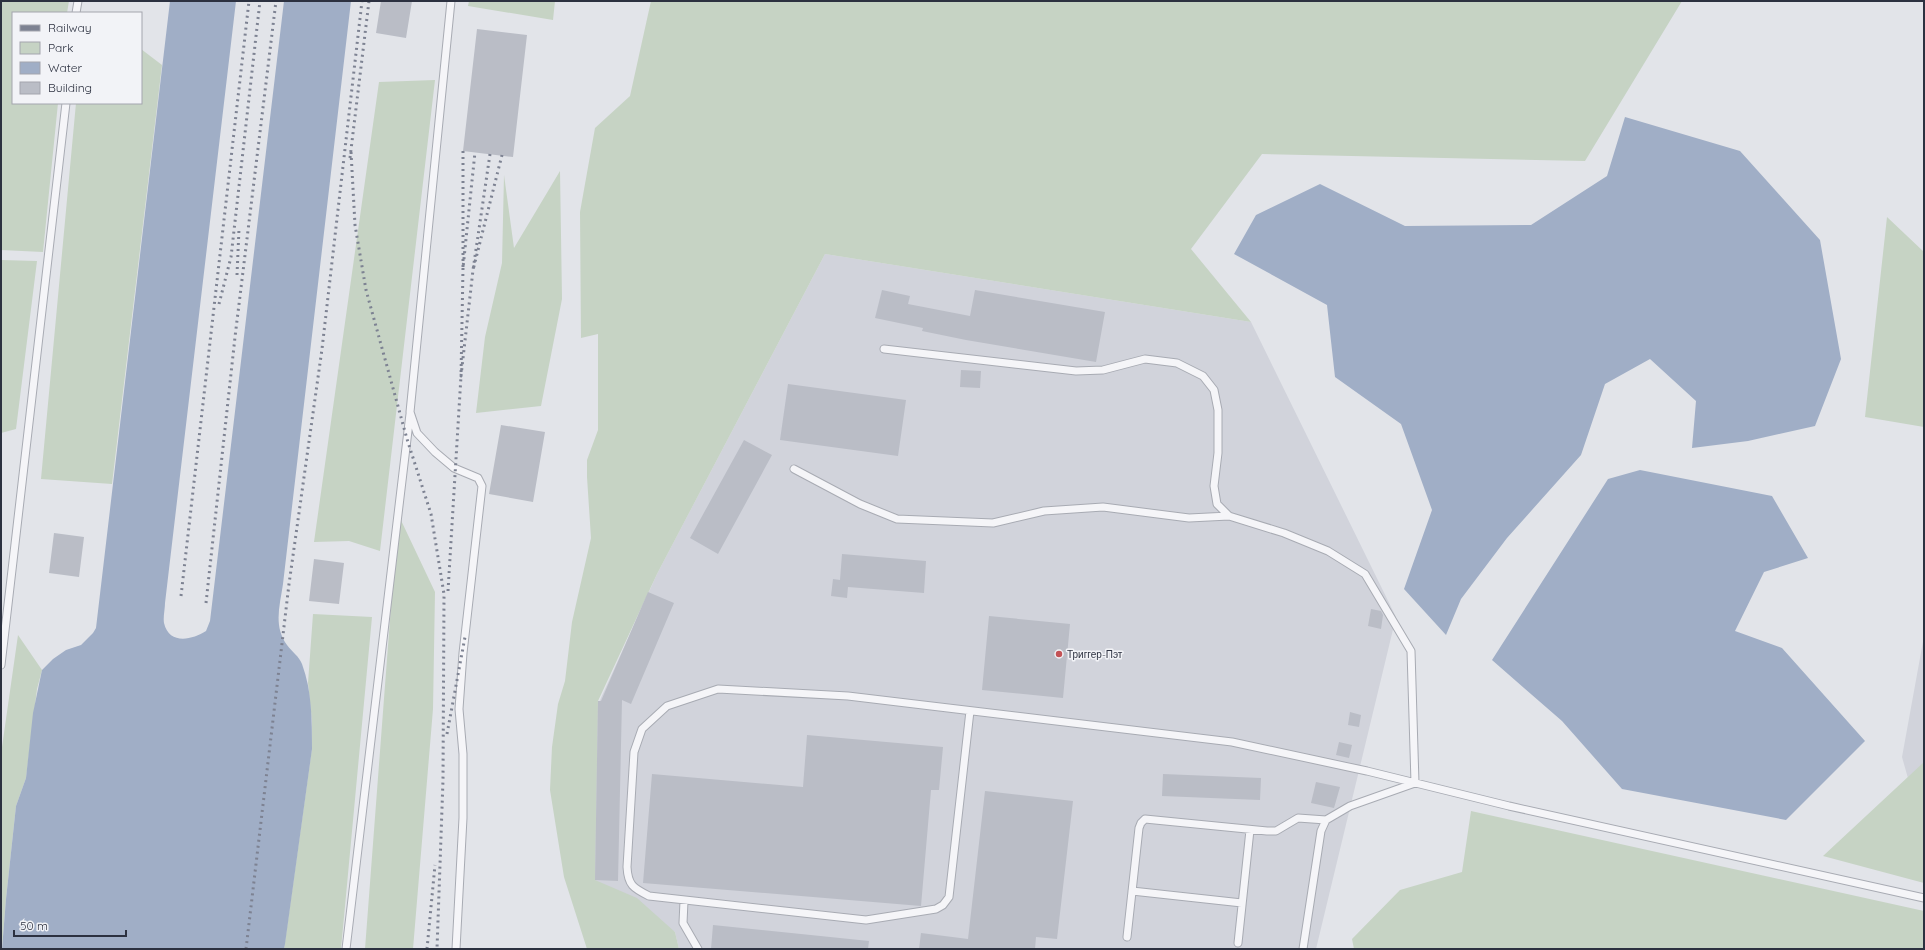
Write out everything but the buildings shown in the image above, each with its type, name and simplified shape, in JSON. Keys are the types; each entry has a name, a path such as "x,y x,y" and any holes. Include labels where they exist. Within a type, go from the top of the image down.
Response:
{"lane":[{"path":"76,12 78,1"},
{"path":"346,949 389,577 410,412 452,1"},
{"path":"1,666 66,104"},
{"path":"884,349 1076,371 1103,370 1145,359 1177,363 1203,376 1214,390 1218,410 1218,453 1214,486 1217,504 1229,516"},
{"path":"410,412 417,433 435,452 454,468 478,478 482,486 463,653 460,693 463,818 456,918 456,949"},
{"path":"794,469 860,504 897,519 993,523 1044,511 1103,507 1189,518 1229,516 1284,533 1328,551 1365,574 1411,651 1415,783"},
{"path":"970,711 949,897 943,905 936,909 866,920 649,896 636,890 628,880 627,867 634,752 642,729 666,706 718,689 848,696 1232,742 1415,783 1509,806 1924,898"},
{"path":"1127,937 1139,828 1141,822 1146,819 1250,830 1276,831 1298,818 1326,820 1350,806 1415,783"},
{"path":"1303,949 1321,831 1326,820"},
{"path":"1238,942 1250,830"},
{"path":"1132,891 1242,903"},
{"path":"684,901 683,923 698,949"}],"shaded area":[{"path":"825,254 1251,322 1396,617 1316,949 679,949 675,932 593,883 596,709 657,574"},
{"path":"1924,636 1924,835 1902,757"}],"green space":[{"path":"1,1 69,1 67,12 12,12 12,104 58,104 43,252 1,250"},
{"path":"469,1 555,1 553,20 468,6"},
{"path":"651,1 1682,1 1585,161 1262,154 1191,249 1251,322 825,254 657,574 598,701 595,880 637,898 675,932 679,949 587,949 564,877 550,790 552,747 558,704 565,681 572,622 591,538 587,460 598,430 598,334 581,338 580,212 595,128 630,96"},
{"path":"142,50 162,65 112,484 41,479 76,104 142,104"},
{"path":"435,80 380,551 349,541 314,542 379,82"},
{"path":"560,171 562,299 541,406 476,413 485,337 502,263 504,175 514,248"},
{"path":"1887,217 1924,252 1924,427 1865,417"},
{"path":"1,260 37,261 16,429 1,433"},
{"path":"398,514 435,592 433,709 413,949 365,949"},
{"path":"313,614 372,617 341,949 284,949 312,748 312,721 308,683"},
{"path":"18,635 42,670 37,689 26,778 16,806 1,949 1,754"},
{"path":"1924,762 1924,883 1823,856"},
{"path":"1471,811 1924,911 1924,949 1354,949 1352,939 1400,890 1462,872"}],"water":[{"path":"170,1 236,1 165,603 164,623 167,630 176,638 182,639 194,637 206,631 210,621 284,1 351,1 279,608 279,623 283,638 301,661 305,674 310,695 312,727 312,749 285,944 284,949 2,949 16,806 26,778 33,713 42,670 53,659 66,650 81,645 96,628"},
{"path":"1625,117 1740,151 1820,240 1841,359 1815,426 1748,441 1692,448 1696,401 1650,359 1605,384 1581,455 1507,538 1461,599 1446,635 1404,589 1432,510 1401,424 1335,377 1327,305 1234,254 1256,215 1320,184 1405,226 1531,225 1607,176"},
{"path":"1640,470 1772,496 1808,558 1764,572 1735,631 1782,648 1865,741 1786,820 1622,789 1562,721 1492,660 1608,479"}],"railway":[{"path":"181,596 249,1"},
{"path":"219,304 231,257 260,1"},
{"path":"206,603 235,337 276,1"},
{"path":"246,949 289,584 322,349 362,1"},
{"path":"350,158 369,1"},
{"path":"463,151 463,268 475,152"},
{"path":"351,152 355,225 366,290 407,439 431,514 444,594 443,780 437,949"},
{"path":"490,154 473,270 502,155"},
{"path":"237,275 239,229"},
{"path":"463,268 461,376 473,270"},
{"path":"448,591 461,376"},
{"path":"447,734 465,637"},
{"path":"427,949 435,865"}],"place":[{"name":"Триггер-Пэт","path":"1059,654"}]}
